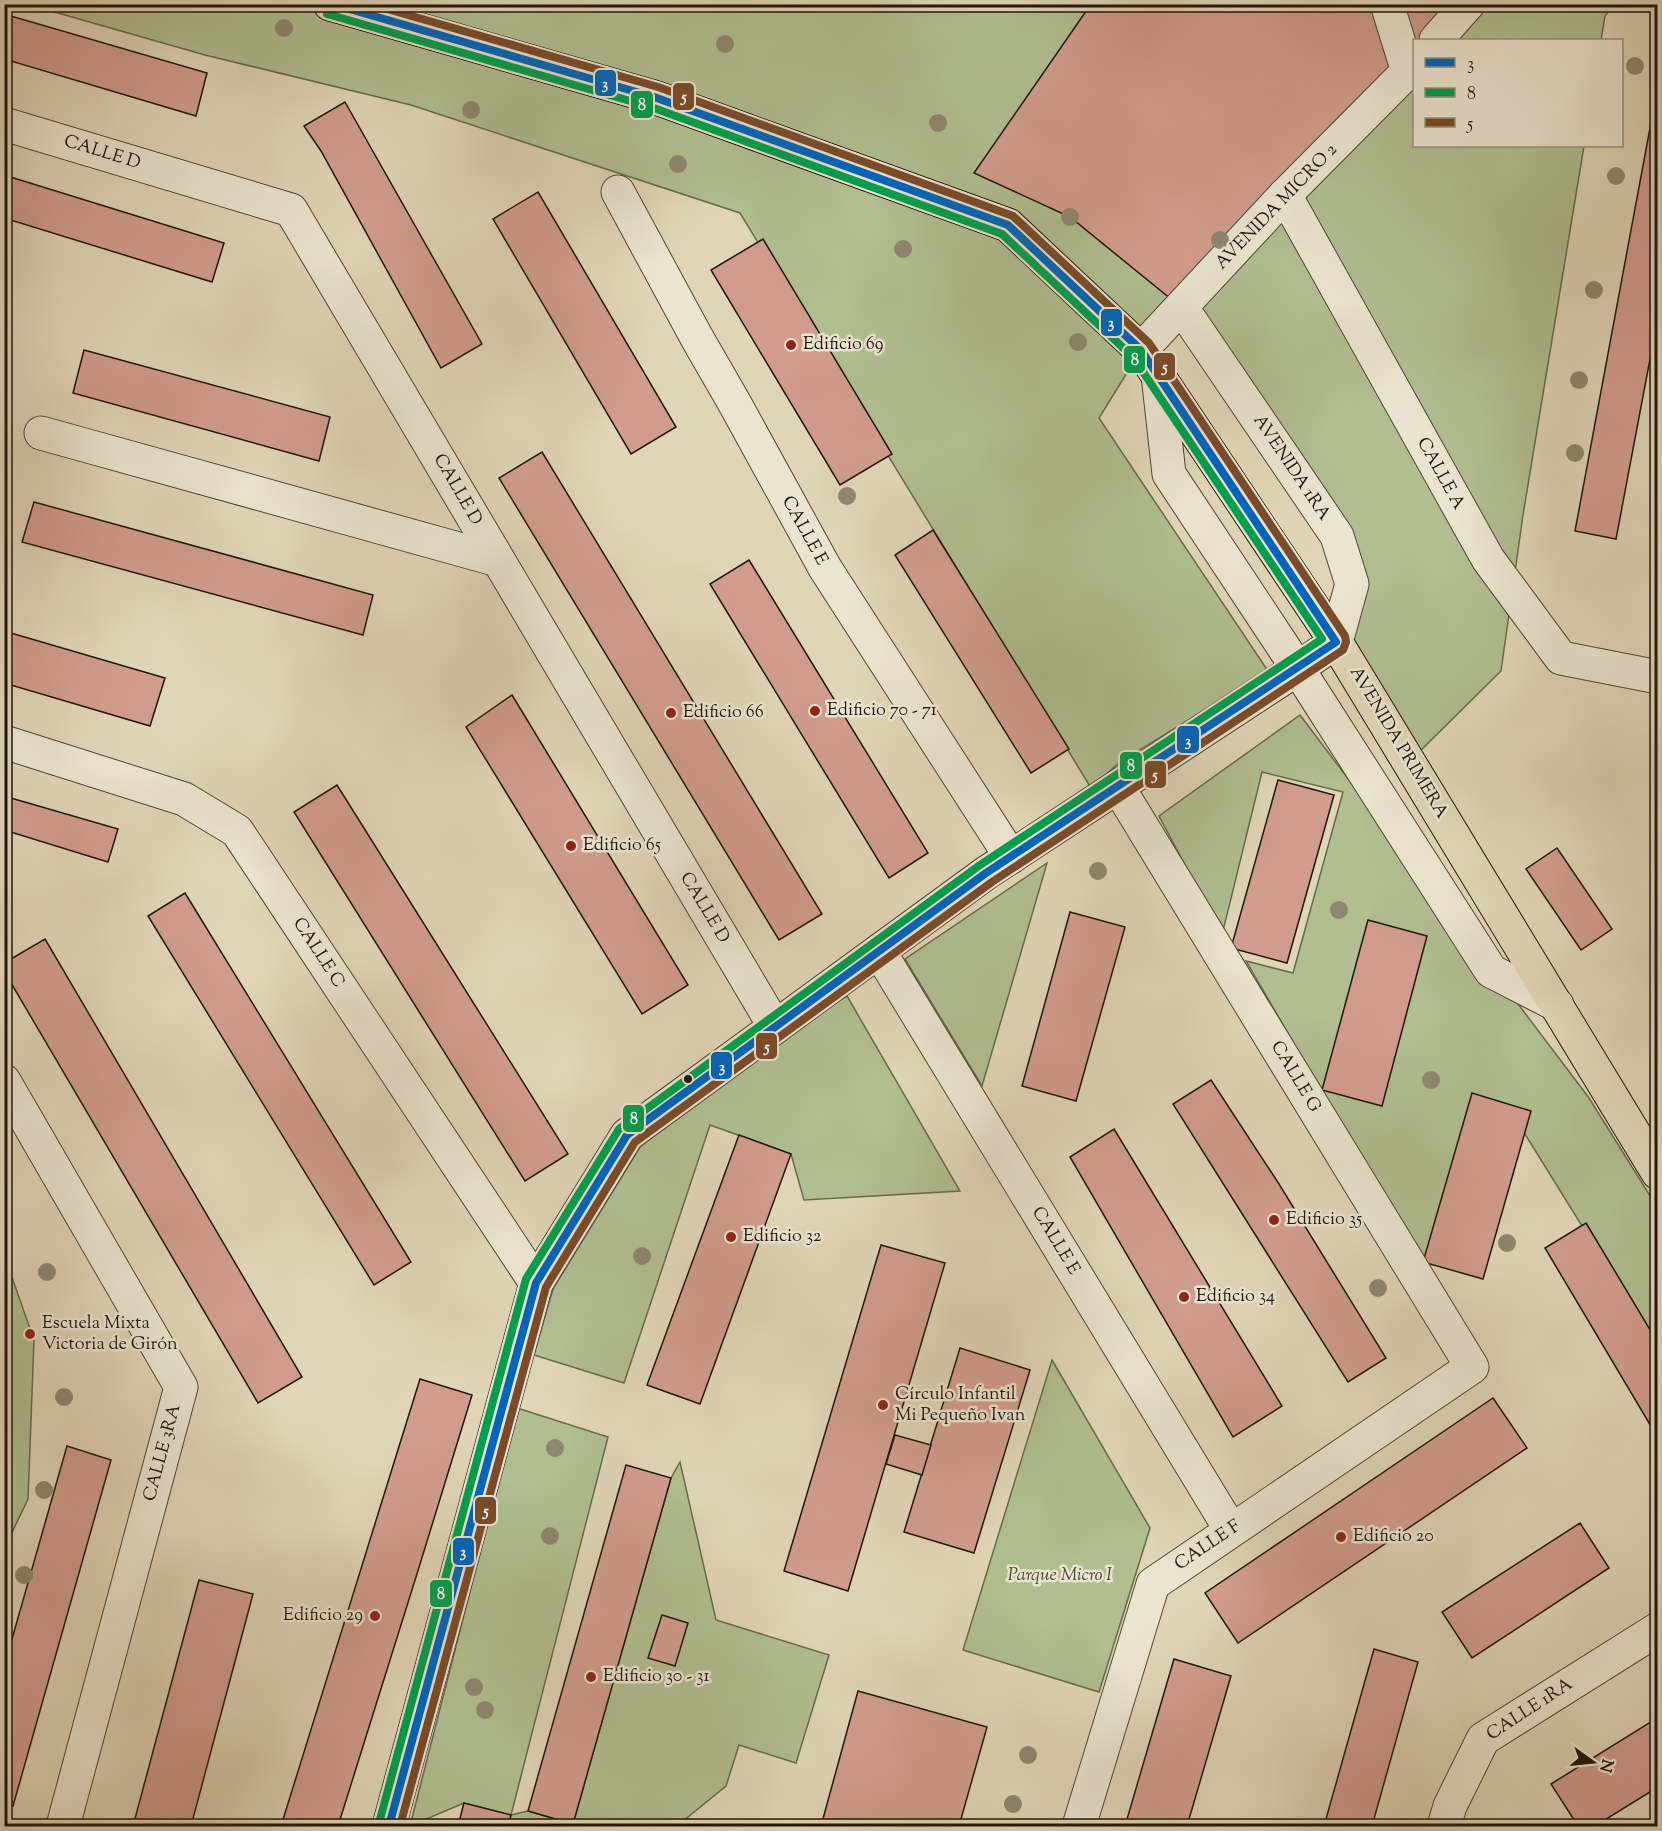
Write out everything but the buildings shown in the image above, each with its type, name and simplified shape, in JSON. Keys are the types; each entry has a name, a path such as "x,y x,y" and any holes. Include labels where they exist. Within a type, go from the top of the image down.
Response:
{"main road":[{"name":"AVENIDA PRIMERA","path":"330,4 654,97 1008,225 1149,362 1336,642 1658,1173"}],"street":[{"path":"1387,4 1411,69"},
{"path":"1437,39 1468,4"},
{"name":"AVENIDA MICRO 2","path":"1149,362 1182,308 1286,195 1411,69"},
{"name":"CALLE D","path":"4,124 291,210 774,1027"},
{"name":"CALLE E","path":"618,192 696,338 825,568 1011,857"},
{"name":"CALLE A","path":"1286,195 1488,560 1560,658 1658,677"},
{"name":"AVENIDA 1RA","path":"1182,308 1337,536 1352,584 1336,642"},
{"path":"1149,362 1169,474 1298,669 1491,970 1557,1005"},
{"path":"41,433 498,561"},
{"path":"388,1827 536,1283 627,1135 1011,857 1336,642"},
{"name":"CALLE C","path":"4,742 184,799 237,831 536,1283"},
{"name":"CALLE G","path":"1118,787 1472,1367"},
{"name":"CALLE E","path":"879,951 1232,1530"},
{"name":"CALLE 3RA","path":"4,1081 181,1387 63,1827"},
{"name":"CALLE F","path":"1079,1827 1153,1584 1472,1367"},
{"name":"CALLE 1RA","path":"1444,1827 1450,1806 1483,1739 1658,1629"}],"green space":[{"path":"30,5 1613,5 1605,16 1601,39 1413,39 1413,147 1584,147 1523,515 1501,671 1409,762 1336,642 1352,584 1182,308 1141,350 1099,418 1268,671 1120,762 1091,788 740,213 411,105 205,55"},
{"path":"1300,715 1589,1098 1657,1207 1657,1347 1525,1134 1475,1097 1425,1269 1246,961 1293,973 1343,792 1262,772 1222,935 1159,816"},
{"path":"1047,863 982,1086 905,959"},
{"path":"847,996 960,1191 804,1200 791,1154 710,1125 624,1383 534,1355 553,1289 640,1147 772,1041"},
{"path":"7,1263 34,1340 28,1499 5,1547 4,1264"},
{"name":"Parque Micro I","path":"1052,1360 1150,1528 1099,1692 963,1650"},
{"path":"517,1408 608,1437 511,1815 464,1803 410,1826"},
{"path":"680,1462 716,1620 829,1655 796,1763 739,1745 726,1786 677,1826 508,1826 511,1815 528,1811 573,1824 671,1478"}],"transit line":[{"name":"3","path":"332,4 654,97 1008,225 1141,350 1336,642 986,873 627,1135 536,1283 389,1826"},
{"name":"5","path":"370,4 658,87 1013,216 1149,343 1345,636 1346,642 1343,650 992,882 635,1142 546,1287 400,1826"},
{"name":"8","path":"327,14 651,107 1002,234 1133,357 1322,639 980,865 619,1129 526,1279 379,1823"}],"place":[{"name":"Edificio 69","path":"791,345"},
{"name":"Edificio 70 - 71","path":"815,711"},
{"name":"Edificio 66","path":"671,713"},
{"name":"Edificio 65","path":"571,846"},
{"name":"Edificio 35","path":"1274,1220"},
{"name":"Edificio 32","path":"731,1237"},
{"name":"Edificio 34","path":"1184,1297"},
{"name":"Escuela Mixta Victoria de Girón","path":"30,1334"},
{"name":"Círculo Infantil Mi Pequeño Ivan","path":"883,1405"},
{"name":"Edificio 20","path":"1341,1537"},
{"name":"Edificio 29","path":"375,1616"},
{"name":"Edificio 30 - 31","path":"591,1677"}]}
